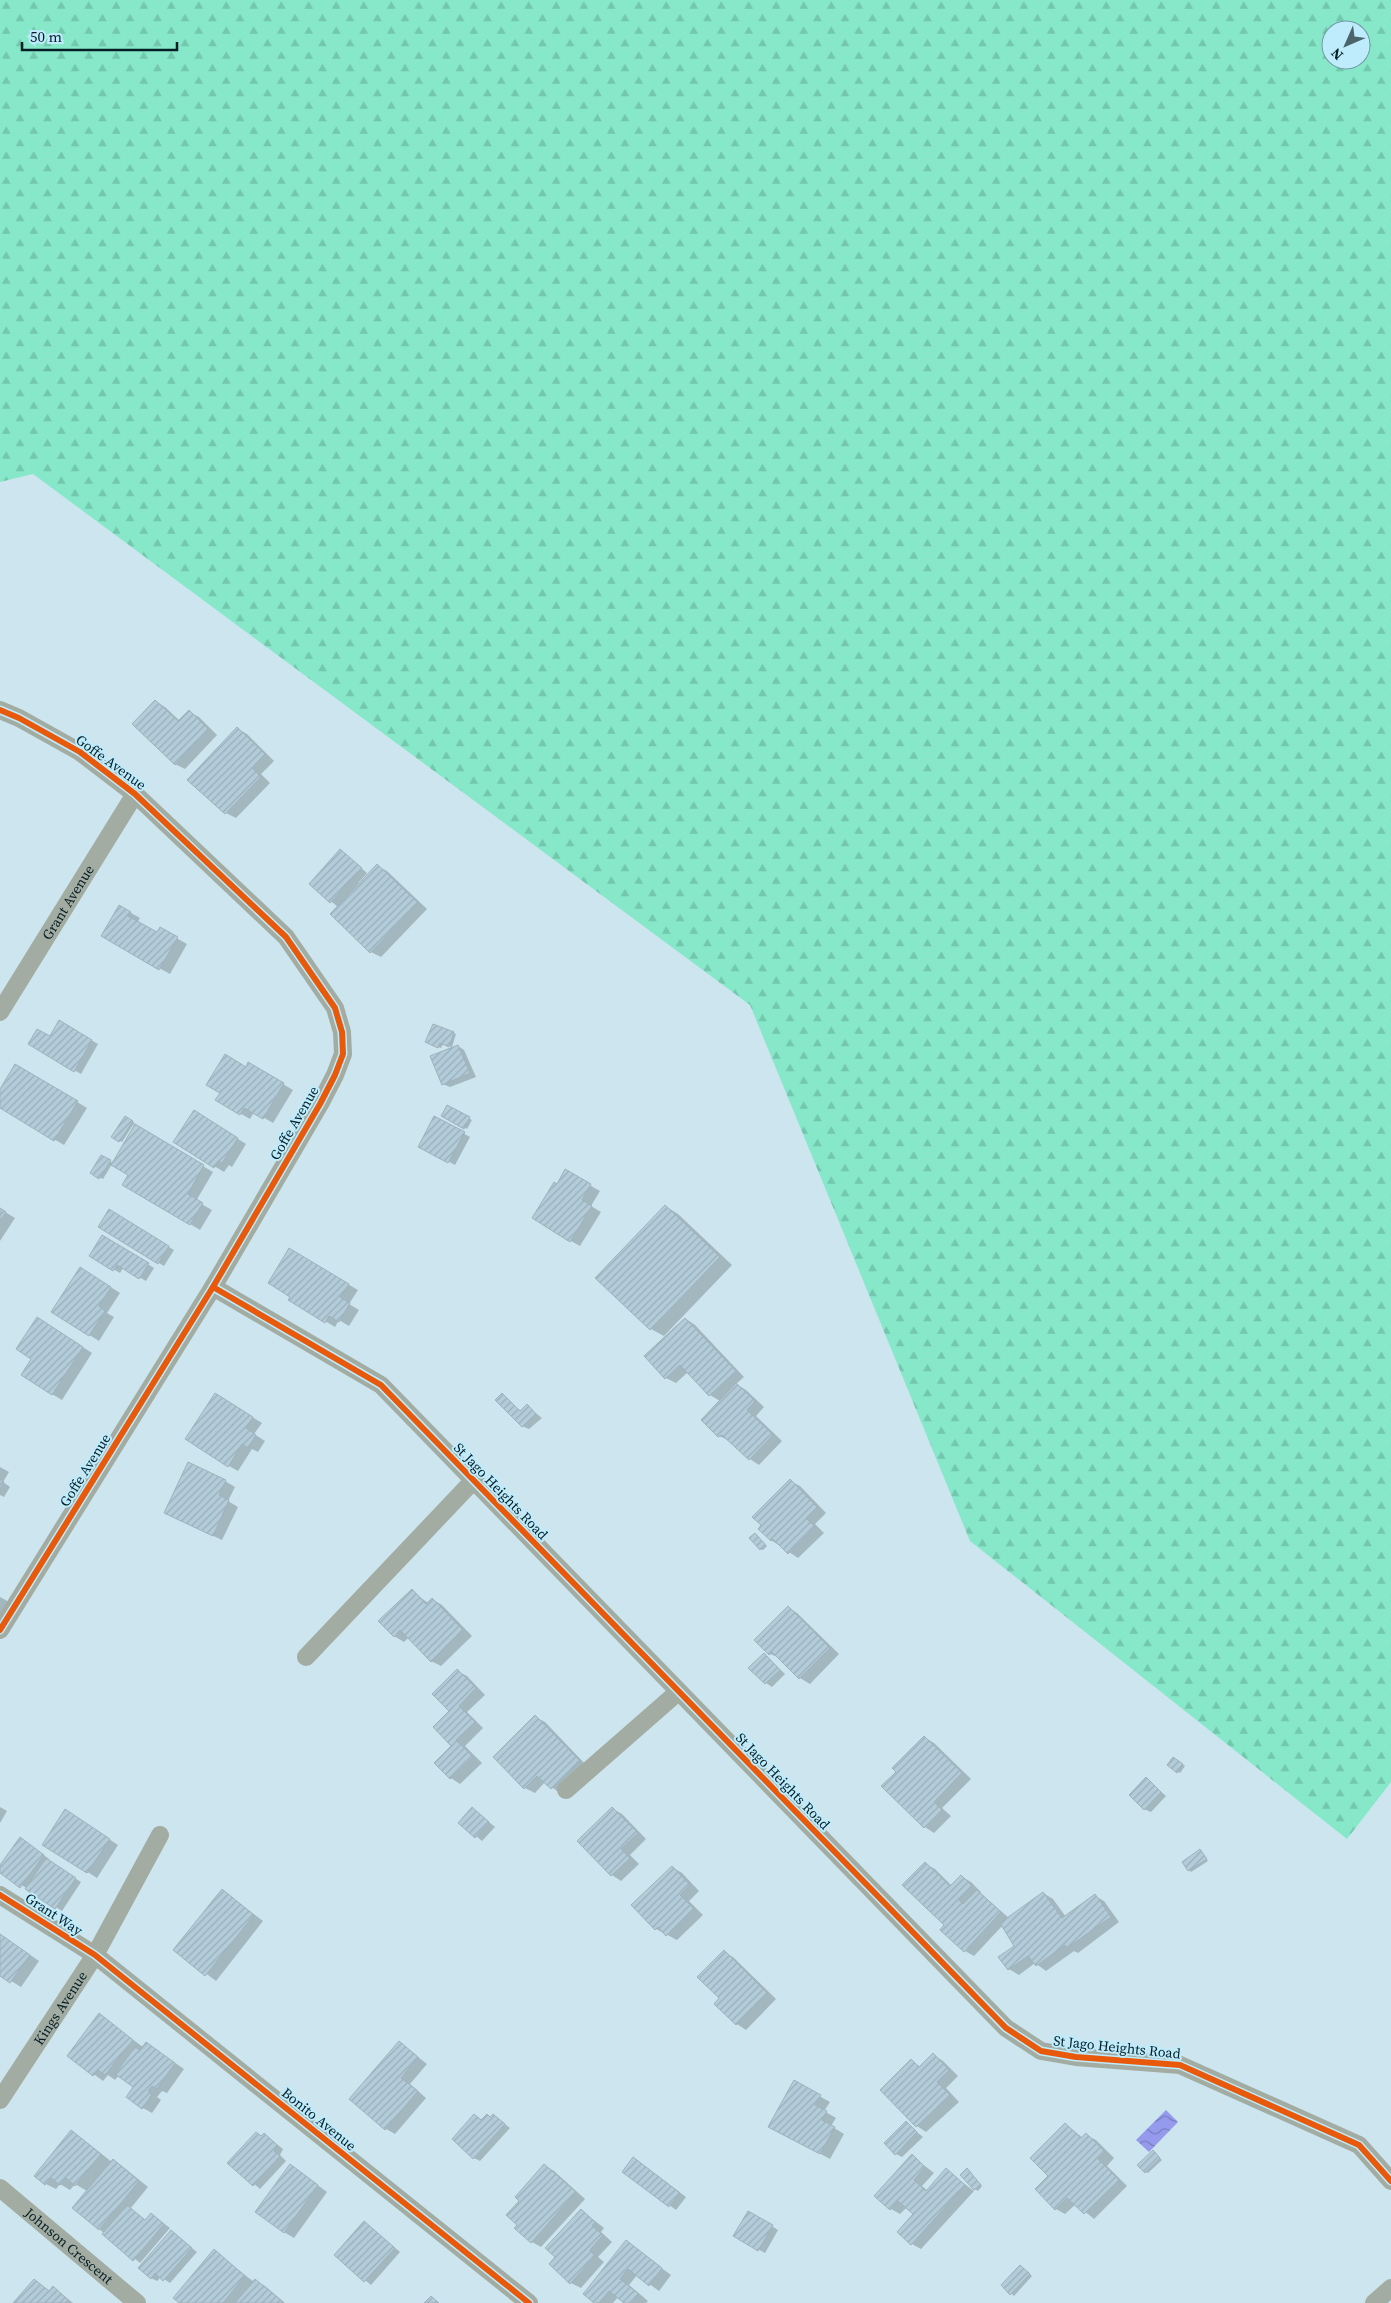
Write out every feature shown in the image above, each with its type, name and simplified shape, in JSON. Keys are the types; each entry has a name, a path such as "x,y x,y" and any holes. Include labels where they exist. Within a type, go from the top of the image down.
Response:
{"street":[{"name":"Goffe Avenue","path":"0,710 19,718 80,752 135,794 286,937 331,1001 342,1032 343,1054 335,1075 213,1287 0,1630"},
{"name":"Grant Avenue","path":"0,1012 135,794"},
{"name":"St Jago Heights Road","path":"213,1287 381,1386 1006,2028 1041,2051 1076,2057 1180,2065 1359,2145 1391,2181"},
{"path":"306,1657 473,1481"},
{"path":"566,1790 678,1692"},
{"name":"Kings Avenue","path":"0,2100 95,1955 160,1835"},
{"name":"Grant Way","path":"0,1895 95,1955"},
{"name":"Bonito Avenue","path":"95,1955 528,2303"},
{"name":"Johnson Crescent","path":"0,2188 137,2303"},
{"path":"1374,2303 1391,2288"}],"green space":[{"path":"0,0 1391,0 1391,1782 1347,1839 970,1541 750,1005 33,474 0,482"}],"water":[{"path":"1166,2110 1178,2122 1149,2152 1136,2140"}],"building":[{"path":"155,700 178,721 189,710 208,729 175,765 132,724"},
{"path":"237,727 265,754 252,768 261,777 225,814 187,780"},
{"path":"340,849 362,868 330,903 309,884"},
{"path":"377,864 418,903 370,953 330,914"},
{"path":"119,905 131,912 128,916 157,932 160,927 178,937 159,970 101,936"},
{"path":"59,1020 92,1040 74,1072 28,1044 37,1029 50,1036"},
{"path":"433,1024 454,1032 449,1047 440,1043 438,1048 425,1042"},
{"path":"458,1045 470,1073 442,1085 430,1056"},
{"path":"225,1054 246,1067 248,1062 284,1083 263,1119 244,1108 240,1115 215,1100 220,1093 206,1085"},
{"path":"15,1064 78,1101 54,1141 0,1108 0,1089"},
{"path":"447,1105 470,1117 464,1129 441,1116"},
{"path":"194,1110 238,1138 222,1163 218,1161 214,1168 173,1142"},
{"path":"125,1116 133,1121 119,1142 111,1137"},
{"path":"434,1116 465,1132 448,1163 418,1147"},
{"path":"135,1124 204,1165 188,1194 203,1203 190,1225 122,1185 128,1175 111,1165"},
{"path":"101,1155 111,1160 99,1179 90,1173"},
{"path":"565,1169 591,1184 582,1200 592,1206 570,1242 532,1218 554,1182 557,1184"},
{"path":"665,1205 720,1257 650,1330 595,1278"},
{"path":"0,1208 6,1212 0,1221"},
{"path":"109,1209 169,1246 158,1264 98,1227"},
{"path":"102,1235 149,1263 139,1279 117,1265 113,1271 89,1256"},
{"path":"289,1248 349,1284 340,1297 350,1303 339,1322 329,1316 325,1323 288,1300 290,1297 268,1283"},
{"path":"80,1267 111,1287 99,1306 105,1311 89,1336 51,1312"},
{"path":"37,1317 83,1347 52,1395 21,1375 31,1359 16,1349"},
{"path":"685,1318 736,1371 709,1396 680,1365 665,1379 644,1356"},
{"path":"736,1383 755,1401 747,1410 773,1435 749,1460 722,1435 718,1437 701,1420"},
{"path":"215,1393 253,1417 246,1428 256,1435 248,1448 242,1444 228,1467 185,1439"},
{"path":"502,1393 520,1411 527,1404 536,1414 522,1427 495,1400"},
{"path":"188,1462 226,1480 219,1495 229,1500 213,1536 164,1513"},
{"path":"0,1479 4,1482 0,1490"},
{"path":"790,1479 817,1507 806,1518 815,1527 788,1554 773,1539 771,1541 758,1529 761,1525 752,1517"},
{"path":"755,1533 765,1544 760,1550 749,1538"},
{"path":"412,1589 426,1604 432,1598 463,1630 431,1662 400,1630 394,1637 378,1621"},
{"path":"788,1606 830,1648 799,1679 772,1652 769,1655 754,1640"},
{"path":"764,1653 780,1670 765,1684 748,1668"},
{"path":"457,1669 476,1688 459,1706 475,1722 456,1740 473,1757 450,1779 434,1763 451,1746 433,1727 449,1711 432,1694"},
{"path":"535,1715 580,1761 551,1789 537,1776 524,1789 493,1757"},
{"path":"924,1736 962,1773 934,1802 942,1810 924,1828 881,1786 896,1772 892,1768"},
{"path":"1173,1757 1183,1764 1177,1773 1167,1765"},
{"path":"1146,1777 1161,1792 1144,1810 1129,1795"},
{"path":"472,1807 489,1822 475,1838 458,1823"},
{"path":"612,1807 638,1833 621,1849 630,1858 611,1876 577,1841"},
{"path":"65,1809 110,1839 87,1873 42,1845"},
{"path":"20,1837 44,1855 20,1888 0,1873 0,1865"},
{"path":"1200,1849 1207,1859 1188,1871 1182,1862"},
{"path":"46,1858 76,1878 55,1909 25,1889"},
{"path":"925,1862 950,1886 961,1875 972,1886 959,1900 963,1904 977,1890 1001,1912 964,1952 940,1930 944,1925 902,1885"},
{"path":"672,1866 690,1885 680,1895 694,1909 666,1936 658,1927 655,1930 631,1905"},
{"path":"222,1889 254,1915 205,1976 173,1950"},
{"path":"1043,1892 1062,1918 1095,1894 1111,1917 1067,1948 1065,1945 1036,1966 1028,1956 1008,1970 998,1957 1014,1946 1000,1923"},
{"path":"0,1934 30,1955 10,1983 0,1976"},
{"path":"724,1950 767,1993 736,2025 714,2004 719,1998 697,1977"},
{"path":"99,2013 133,2040 105,2075 98,2070 93,2076 67,2056"},
{"path":"399,2041 418,2057 401,2078 418,2091 385,2130 349,2099"},
{"path":"146,2042 175,2063 157,2089 152,2086 148,2091 152,2094 142,2109 126,2097 133,2087 115,2074 135,2047 140,2050"},
{"path":"933,2053 949,2070 937,2082 950,2095 916,2127 880,2090 911,2059 919,2067"},
{"path":"794,2080 821,2095 815,2105 827,2111 822,2120 835,2127 820,2154 768,2127"},
{"path":"474,2114 481,2120 487,2114 490,2117 493,2114 505,2124 473,2159 452,2139"},
{"path":"906,2121 917,2132 895,2155 884,2143"},
{"path":"1065,2123 1081,2138 1086,2133 1105,2152 1098,2159 1119,2180 1084,2214 1067,2198 1055,2210 1035,2189 1048,2176 1030,2158"},
{"path":"71,2130 101,2154 75,2186 66,2178 60,2185 51,2178 45,2185 34,2176"},
{"path":"256,2132 261,2136 264,2133 277,2145 274,2151 280,2156 253,2186 227,2163"},
{"path":"1153,2150 1160,2158 1145,2173 1137,2165"},
{"path":"912,2154 925,2167 914,2180 926,2191 946,2168 965,2185 911,2245 897,2232 913,2214 898,2201 890,2210 874,2196"},
{"path":"633,2157 680,2193 669,2207 622,2172"},
{"path":"113,2159 139,2181 99,2230 72,2208"},
{"path":"290,2164 318,2185 284,2233 255,2212"},
{"path":"544,2164 576,2192 531,2243 514,2228 517,2225 506,2215 519,2201 515,2197"},
{"path":"967,2168 981,2185 974,2190 960,2175"},
{"path":"127,2205 145,2220 151,2213 164,2224 133,2261 102,2234"},
{"path":"581,2209 595,2222 592,2226 603,2235 590,2250 595,2256 570,2284 549,2264 555,2257 545,2248"},
{"path":"748,2211 773,2225 758,2251 733,2236"},
{"path":"364,2221 395,2248 364,2282 334,2255"},
{"path":"171,2230 192,2248 163,2281 155,2273 151,2279 138,2268"},
{"path":"626,2240 662,2268 649,2286 628,2269 620,2279 639,2294 632,2303 624,2303 609,2291 599,2303 594,2303 583,2294"},
{"path":"214,2249 245,2276 223,2303 179,2303 173,2298"},
{"path":"1020,2265 1030,2274 1010,2295 1001,2285"},
{"path":"34,2279 49,2291 53,2286 68,2300 65,2303 13,2303"},
{"path":"255,2279 282,2301 281,2303 235,2303"},
{"path":"431,2296 439,2303 424,2303"}],"cycle path":[{"path":"0,710 19,718 80,752 135,794 286,937 335,1008 342,1032 343,1054 335,1075 320,1104 213,1287 0,1630"},
{"path":"213,1287 381,1385 1006,2028 1041,2051 1076,2057 1180,2065 1359,2145 1391,2181"},
{"path":"0,1895 95,1955 529,2303"}]}
